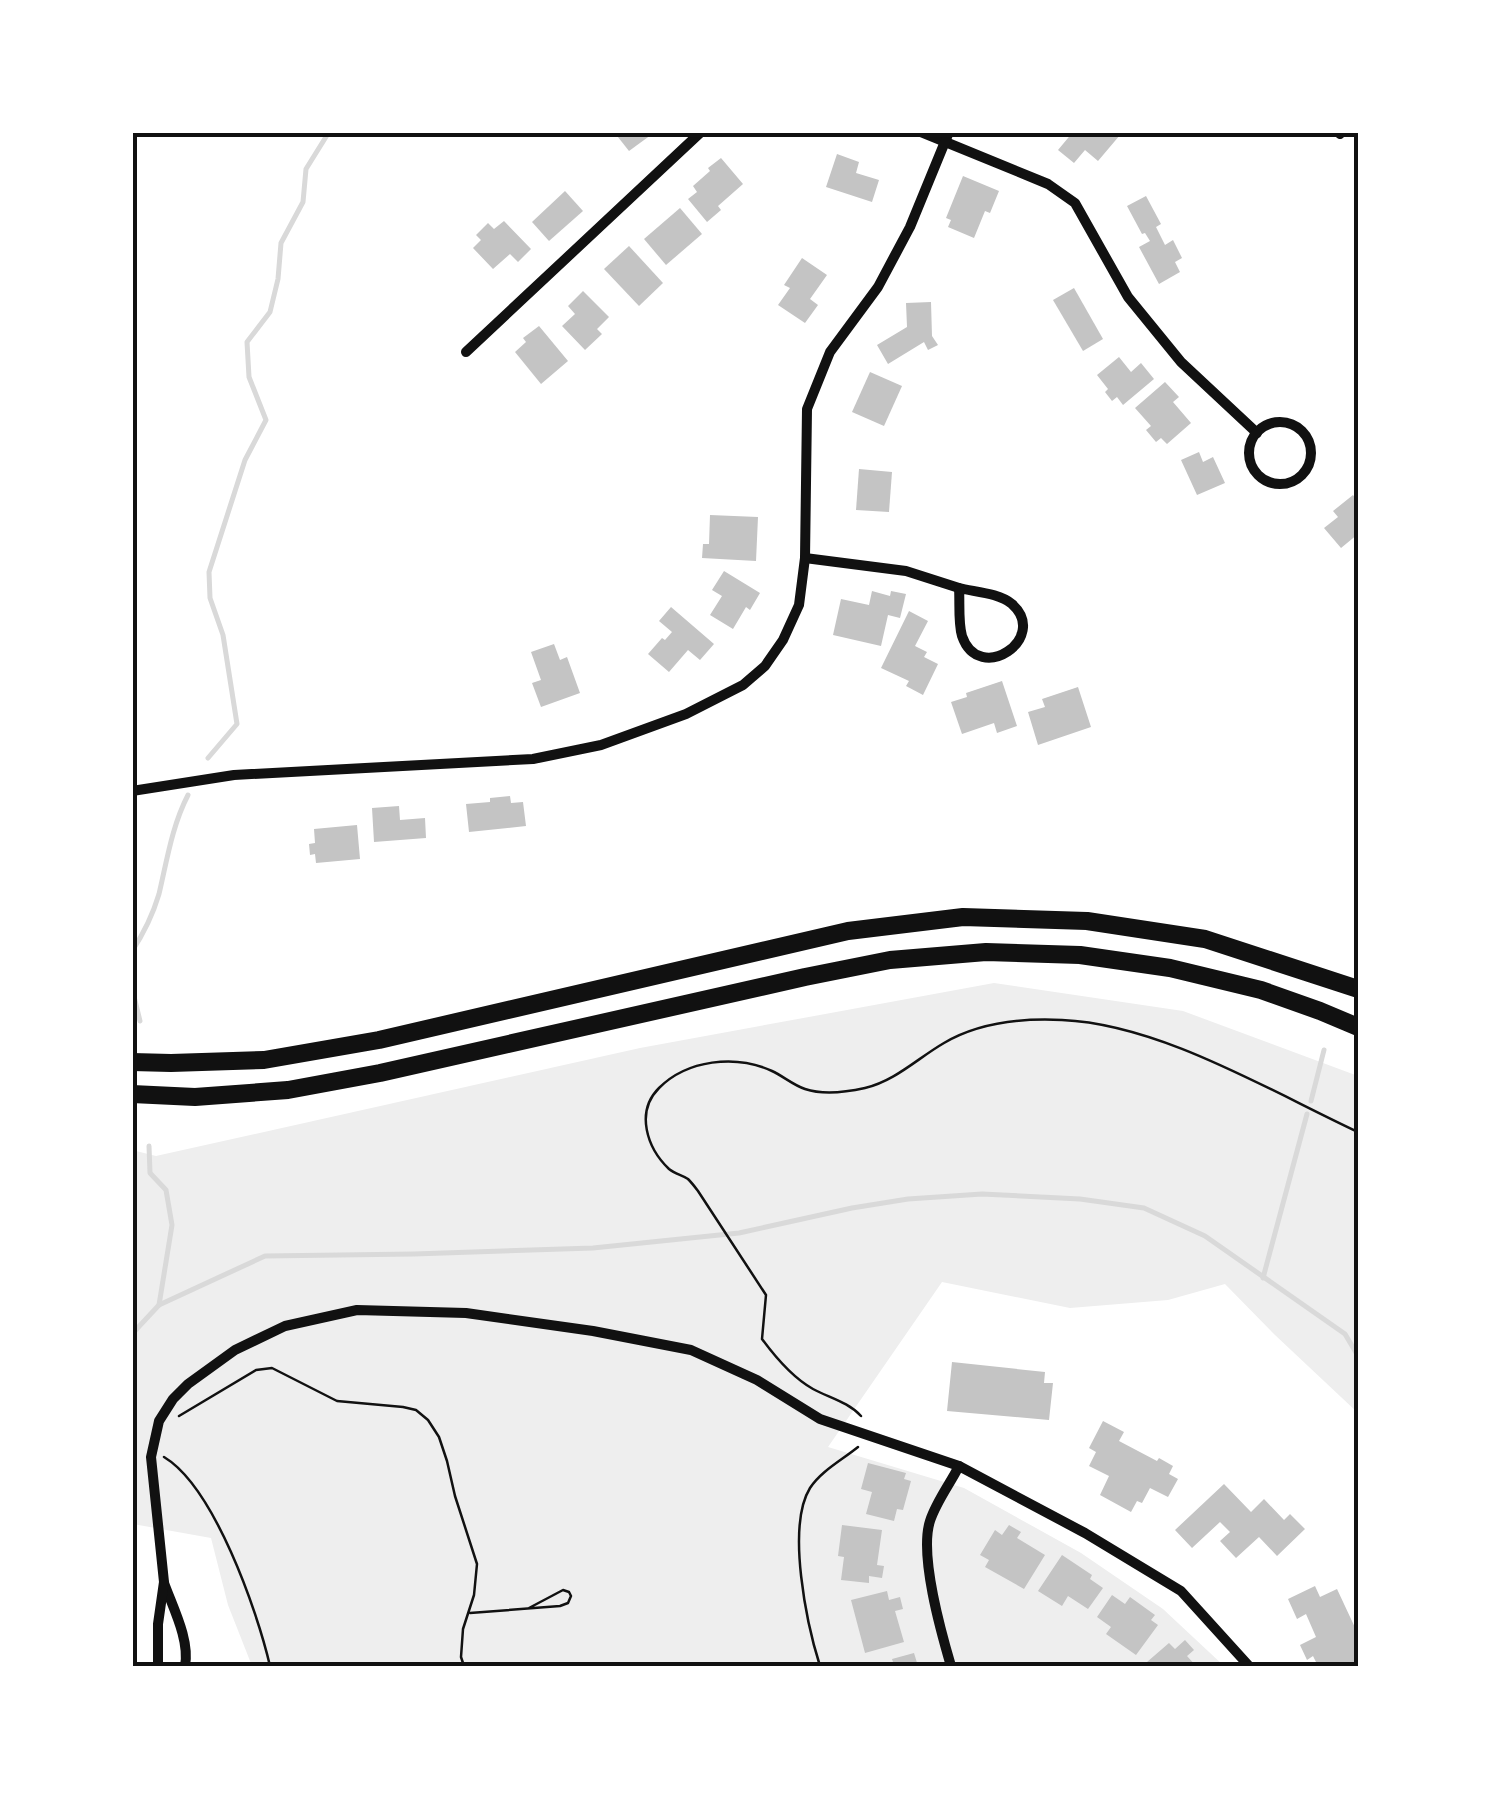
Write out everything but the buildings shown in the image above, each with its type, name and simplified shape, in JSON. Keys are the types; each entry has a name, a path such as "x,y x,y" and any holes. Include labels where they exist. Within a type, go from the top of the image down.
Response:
{"main road":[{"path":"132,1062 264,1060 302,1054 499,1014 848,931 963,917 1087,922 1205,939 1356,987"},
{"path":"132,1094 194,1097 288,1090 380,1073 804,976 890,960 986,952 1080,955 1170,968 1262,990 1358,1027"}],"street":[{"path":"466,352 701,132"},
{"path":"921,132 947,137 1048,184 1075,203 1128,298 1181,362 1256,433"},
{"path":"132,790 234,775 533,759 601,746 686,714 742,685 765,666 783,640 799,605 808,409 830,352 878,287 910,227 947,137"},
{"path":"1279,422 1300,428 1307,436 1312,457 1302,476 1284,485 1264,481 1256,474 1248,456 1256,433 1279,422"},
{"path":"804,558 906,571 1000,597 1016,609 1022,628 1020,638 1006,654 986,657 969,648 960,630 959,588"},
{"path":"158,1666 164,1582 151,1457 158,1421 188,1384 235,1350 285,1326 357,1310 466,1314 691,1350 757,1380 820,1418 959,1466 1085,1533 1181,1591 1249,1666"},
{"path":"951,1666 927,1553 929,1522 959,1466"},
{"path":"164,1582 178,1619 187,1657 185,1666"}],"path":[{"path":"820,1666 801,1573 800,1524 808,1490 870,1437 867,1425 859,1412 810,1388 777,1360 762,1339 766,1295 698,1191 656,1154 647,1133 645,1113 654,1092 671,1077 718,1061 770,1070 807,1090 863,1089 884,1082 968,1030 1005,1023 1062,1020 1112,1028 1179,1048 1358,1132"},
{"path":"155,1437 176,1418 242,1378 256,1370 272,1368 337,1401 416,1410 439,1437 478,1564 463,1629 460,1657 464,1666"},
{"path":"151,1457 166,1456 204,1499 246,1590 270,1666"},
{"path":"468,1614 560,1606 571,1596 563,1590 530,1608"}],"shaded area":[{"path":"994,983 1183,1011 1358,1076 1358,1413 1225,1284 1168,1300 1070,1308 942,1282 828,1447 964,1488 1081,1553 1163,1609 1224,1666 252,1666 228,1605 211,1538 133,1524 132,1150 156,1156 640,1048"}],"waterway":[{"path":"208,758 237,724 223,635 210,598 209,572 245,460 266,420 249,377 247,342 270,312 281,243 303,202 306,169 329,132"},
{"path":"132,951 157,901 174,831 188,795"},
{"path":"132,988 140,1021"},
{"path":"1311,1101 1324,1050"},
{"path":"1263,1278 1307,1114"},
{"path":"149,1146 150,1173 166,1190 172,1225 159,1305"},
{"path":"132,1334 159,1305 265,1256 593,1248 739,1233 908,1199 982,1194 1080,1199 1144,1208 1205,1236 1345,1334 1358,1356"}]}
